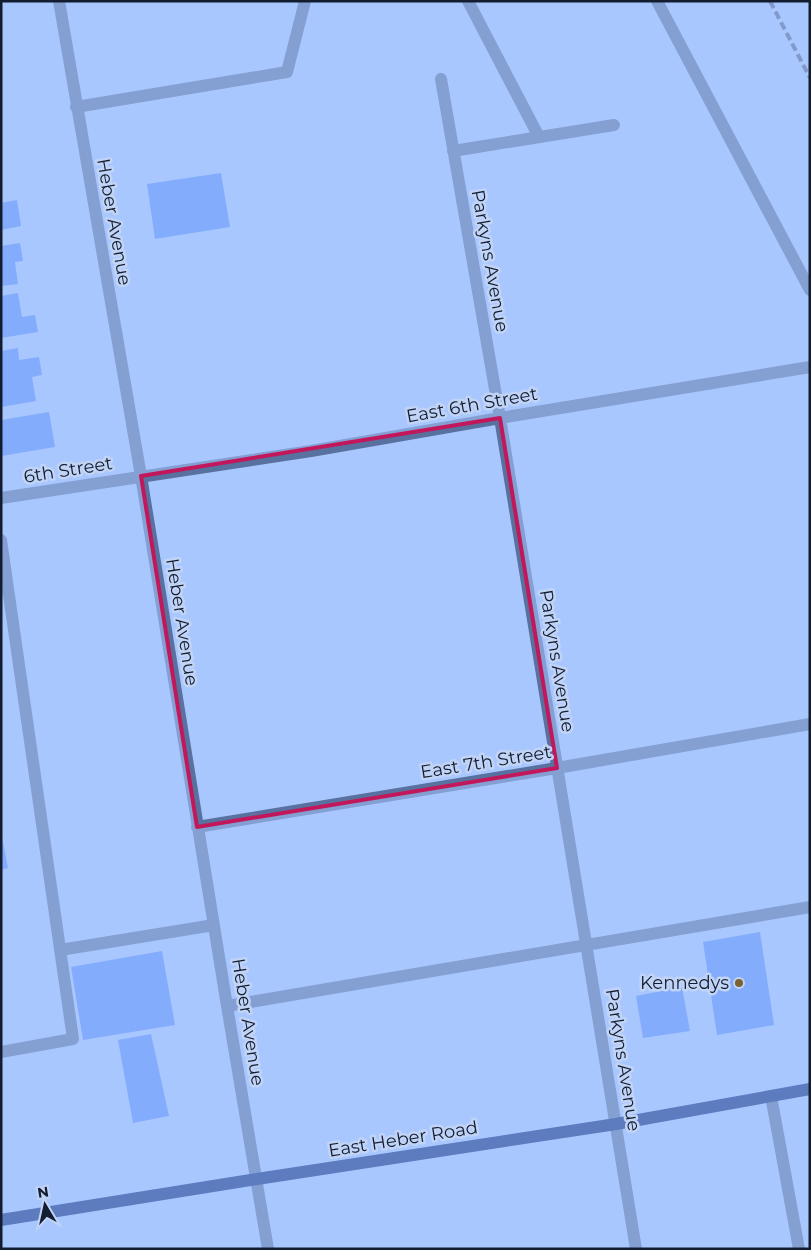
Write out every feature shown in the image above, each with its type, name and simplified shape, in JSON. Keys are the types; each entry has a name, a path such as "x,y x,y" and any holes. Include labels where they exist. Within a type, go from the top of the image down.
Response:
{"main road":[{"name":"East Heber Road","path":"1,1220 616,1124 810,1089"}],"street":[{"name":"Heber Avenue","path":"59,1 141,476 197,827 268,1249"},
{"path":"76,107 287,72 305,1"},
{"path":"468,1 540,137"},
{"path":"656,1 810,290"},
{"name":"Parkyns Avenue","path":"441,79 500,418 636,1249"},
{"path":"453,151 614,125"},
{"name":"East 6th Street","path":"141,476 311,451 810,367"},
{"name":"6th Street","path":"1,498 141,476"},
{"path":"1,540 73,1039 1,1052"},
{"name":"East 7th Street","path":"197,827 810,724"},
{"path":"227,1006 810,907"},
{"path":"60,950 214,925"},
{"path":"771,1096 799,1249"}],"highlighted area":[{"path":"500,418 557,768 197,827 141,476"}],"building":[{"path":"221,173 230,227 155,239 147,184"},
{"path":"17,200 21,226 1,230 1,203"},
{"path":"20,243 23,261 15,262 18,284 1,286 1,246"},
{"path":"18,293 22,317 35,315 38,332 1,338 1,296"},
{"path":"18,348 19,360 39,357 42,375 32,377 36,401 1,407 1,351"},
{"path":"49,412 55,447 1,456 1,420"},
{"path":"1,832 8,868 1,870"},
{"name":"Kennedys","path":"760,932 774,1025 717,1035 703,942"},
{"path":"162,951 175,1025 83,1040 71,967"},
{"path":"682,987 690,1031 643,1038 636,996"},
{"path":"151,1034 169,1116 133,1123 118,1040"}],"railway":[{"path":"770,1 810,78"}],"place":[{"name":"Kennedys","path":"739,983"}]}
